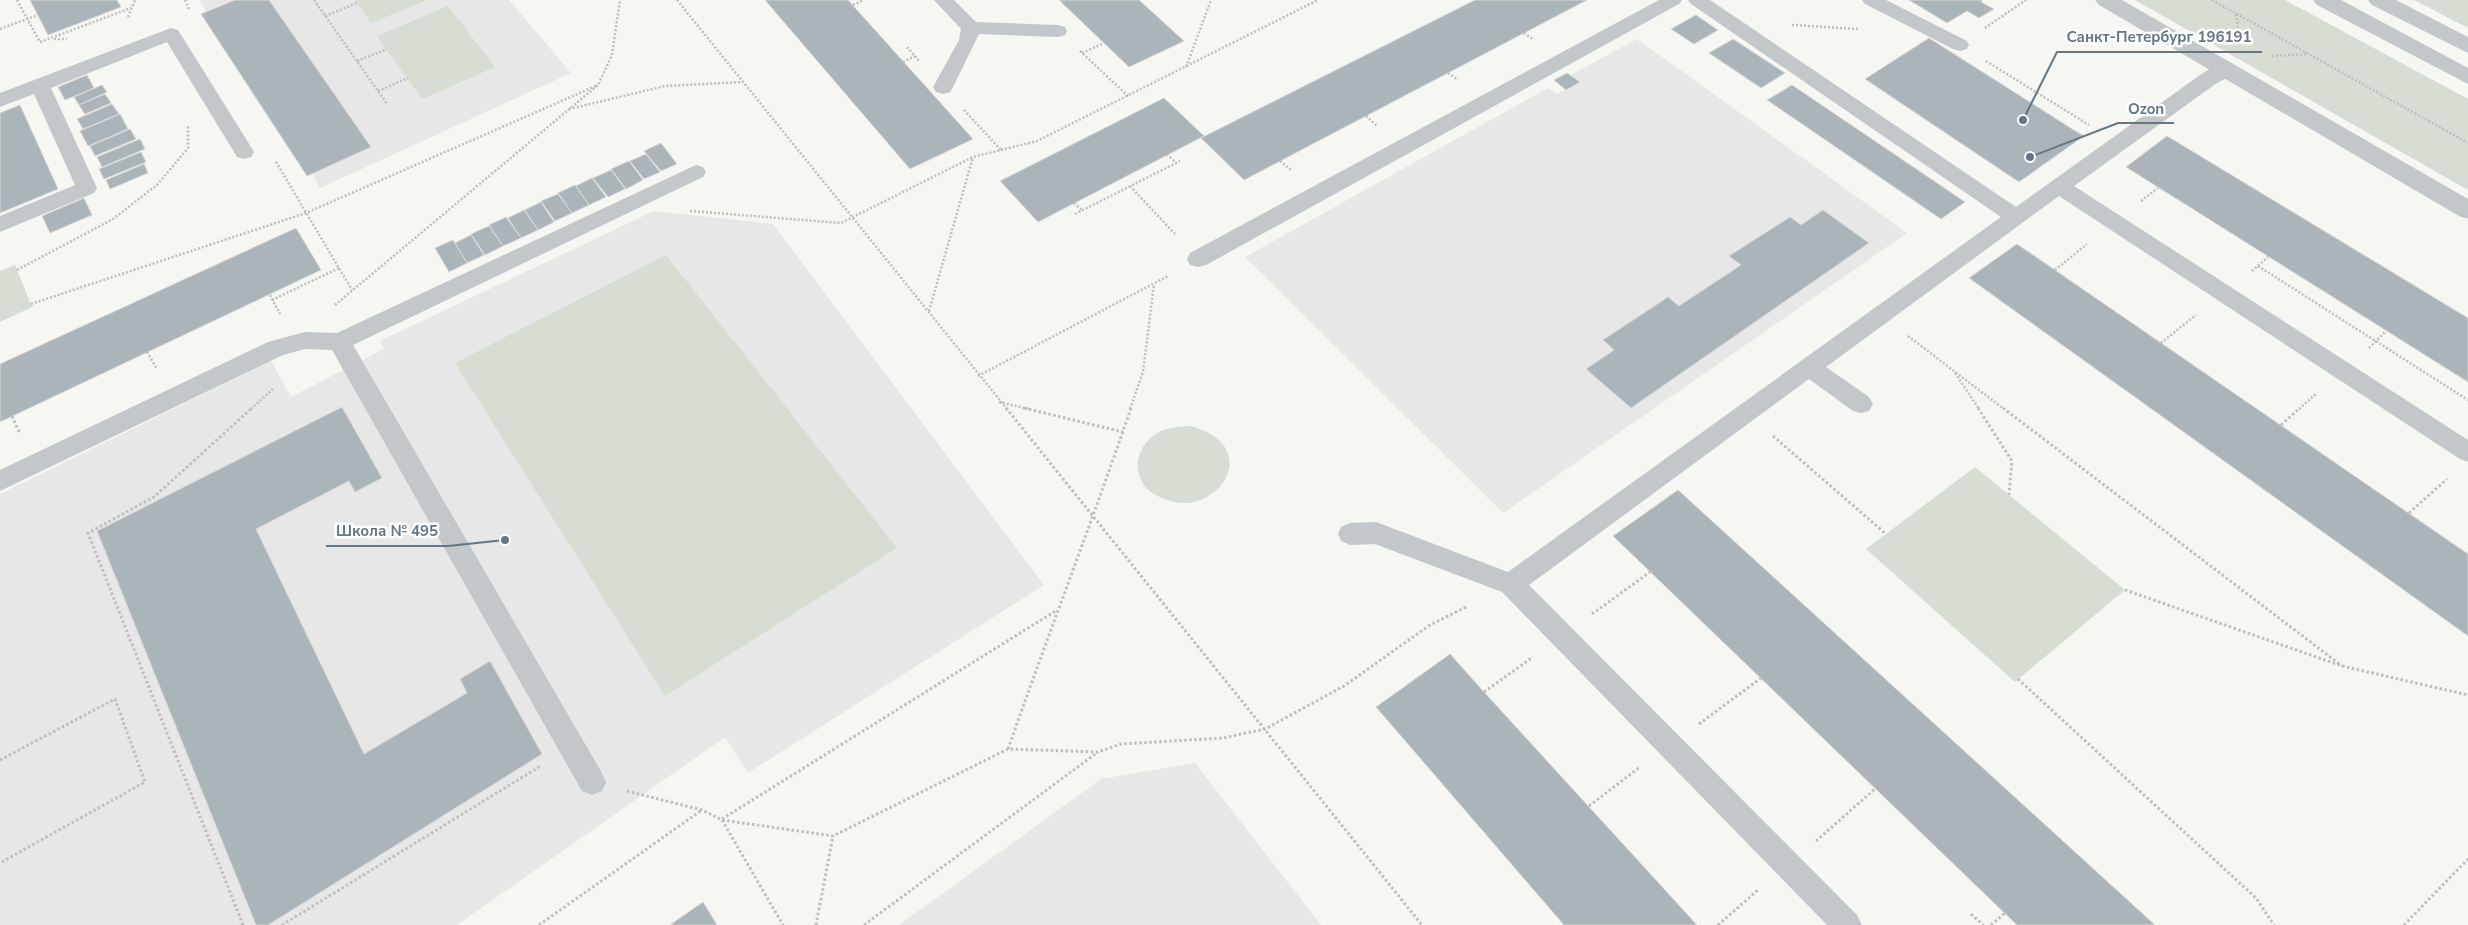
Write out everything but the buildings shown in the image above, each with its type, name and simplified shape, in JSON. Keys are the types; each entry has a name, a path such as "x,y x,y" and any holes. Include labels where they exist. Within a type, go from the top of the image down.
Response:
{"street":[{"path":"2106,0 2468,210"},
{"path":"2324,0 2468,77"},
{"path":"2379,0 2468,46"}],"lane":[{"path":"943,0 971,28 1058,31"},
{"path":"1198,259 1673,0"},
{"path":"1697,0 2016,217"},
{"path":"1871,0 1960,45"},
{"path":"943,87 968,40 971,28"},
{"path":"2,96 40,85 171,34 244,152"},
{"path":"1511,584 2016,217 2207,80 2226,70"},
{"path":"0,224 87,188 40,85"},
{"path":"0,481 246,362 294,341 322,338 339,342 696,172"},
{"path":"2060,187 2468,452"},
{"path":"339,342 592,782"},
{"path":"1810,367 1861,404"},
{"path":"1350,534 1376,533 1511,584 1846,925"}],"path":[{"path":"17,0 40,42 130,8 136,0"},
{"path":"187,2 193,0"},
{"path":"314,0 387,104"},
{"path":"243,925 88,533 154,497 282,381 299,359 294,341 598,85 608,71 613,53 620,0"},
{"path":"677,0 1422,925"},
{"path":"852,5 864,0"},
{"path":"1186,67 1210,0"},
{"path":"688,211 840,223 973,157 1037,141 1318,0"},
{"path":"2026,0 1960,45 2119,144"},
{"path":"2212,0 2468,143"},
{"path":"325,16 357,3"},
{"path":"0,29 38,15"},
{"path":"1786,24 1864,30"},
{"path":"1082,53 1104,44"},
{"path":"357,61 387,50"},
{"path":"2271,56 2308,54"},
{"path":"903,62 915,56"},
{"path":"378,91 408,78"},
{"path":"569,109 666,86 743,82"},
{"path":"31,304 306,213 598,85"},
{"path":"17,270 113,219 157,185 188,148 188,123 218,110"},
{"path":"1167,154 1176,163"},
{"path":"928,312 973,157"},
{"path":"1076,214 1180,161"},
{"path":"978,376 1198,259 1130,186"},
{"path":"1074,203 1082,210"},
{"path":"2258,266 2468,400"},
{"path":"272,300 339,268"},
{"path":"1008,749 1057,610 1094,516 1143,372 1154,284"},
{"path":"1881,316 2342,666"},
{"path":"1953,370 2012,461 2009,495"},
{"path":"999,402 1123,432"},
{"path":"1747,414 1886,534"},
{"path":"2409,513 2453,473"},
{"path":"864,925 1098,752 1121,744 1223,738 1265,729 1344,686 1430,625 1511,584"},
{"path":"2125,590 2342,666 2468,695"},
{"path":"722,820 1057,610"},
{"path":"2018,679 2256,898 2274,925"},
{"path":"0,760 115,699 145,782 0,863"},
{"path":"282,925 539,767 702,810 722,820 833,836 1008,749 1098,752"},
{"path":"540,925 702,810"},
{"path":"722,820 783,925"},
{"path":"816,925 833,836"},
{"path":"2404,925 2468,859"},
{"path":"1991,925 2004,913"},
{"path":"1971,914 1983,925"}],"shaded area":[{"path":"199,0 509,0 571,73 320,188 313,174 307,176 201,14 206,11"},
{"path":"355,0 427,0 371,23"},
{"path":"2135,0 2285,0 2468,99 2468,190"},
{"path":"2414,0 2468,0 2468,28"},
{"path":"448,6 495,67 422,99 377,36"},
{"path":"1637,39 1907,233 1503,513 1245,257 1548,88 1557,94 1579,82 1571,75"},
{"path":"654,211 773,224 1044,585 748,773 725,737 457,925 0,925 0,494 271,361 291,397 384,349 380,341"},
{"path":"666,255 897,548 665,696 455,363"},
{"path":"15,265 32,307 0,322 0,271"},
{"path":"1191,426 1214,436 1227,450 1230,465 1225,480 1214,492 1199,500 1181,503 1162,498 1148,489 1140,477 1138,462 1143,447 1154,435 1168,429"},
{"path":"1975,467 2125,590 2015,682 1866,549"},
{"path":"1195,763 1321,925 899,925 1101,779"}],"place":[{"name":"Санкт-Петербург 196191","path":"2023,120"},
{"name":"Ozon","path":"2030,157"},
{"name":"Школа № 495","path":"505,540"}]}
